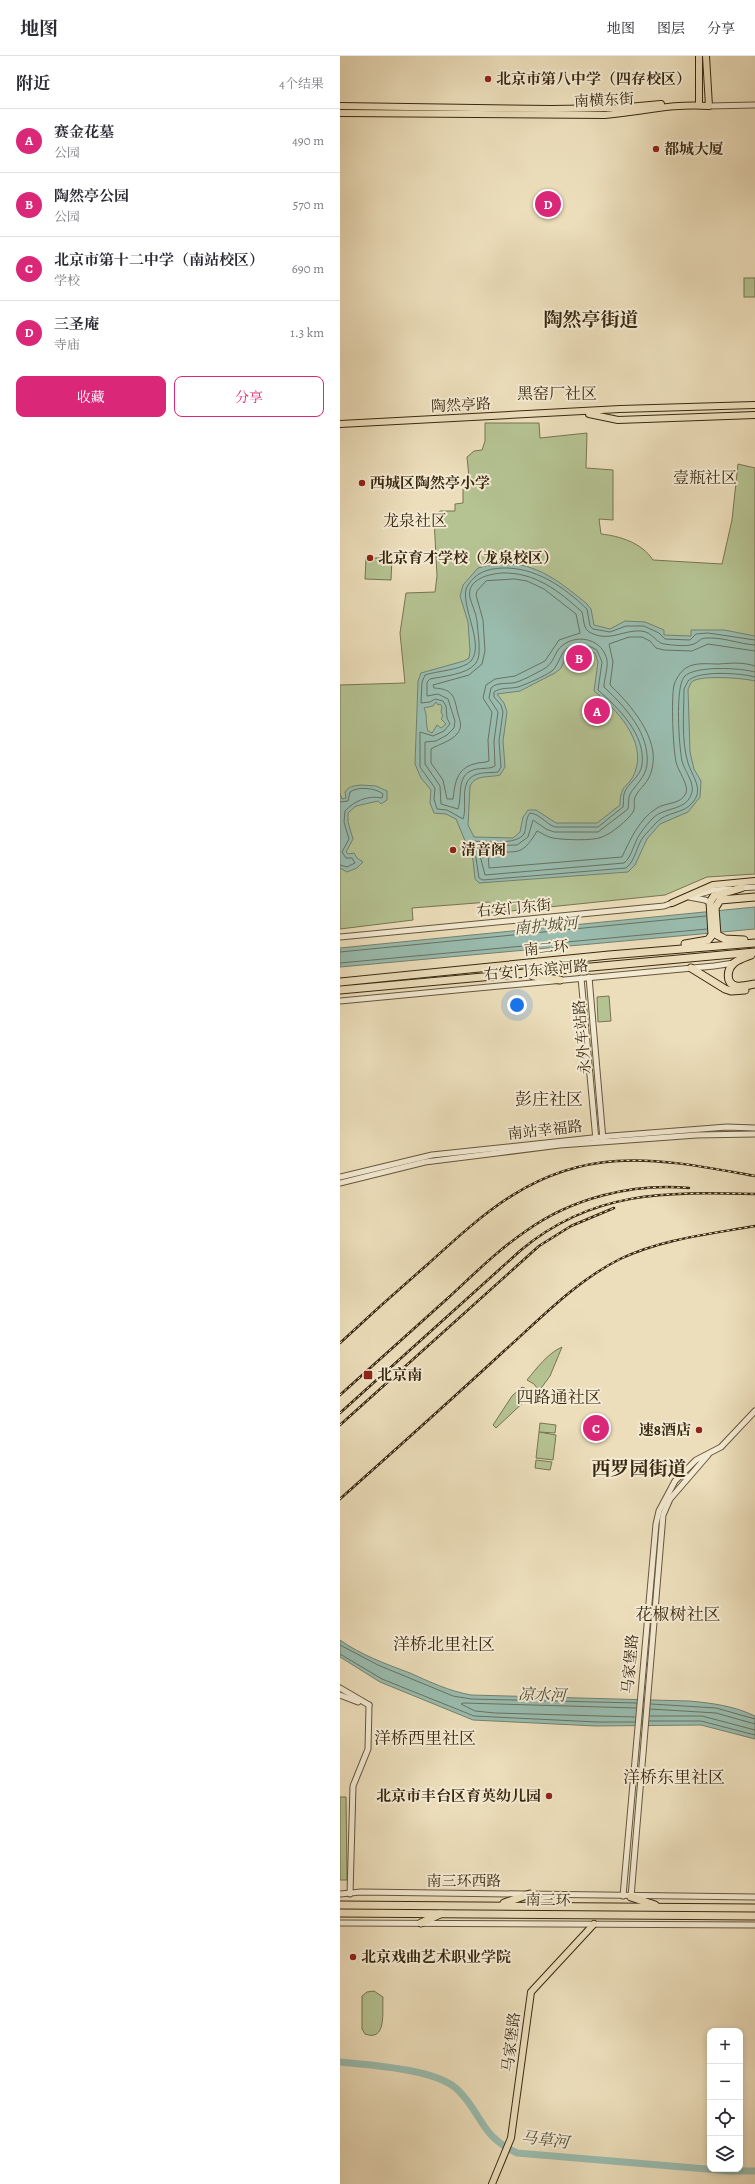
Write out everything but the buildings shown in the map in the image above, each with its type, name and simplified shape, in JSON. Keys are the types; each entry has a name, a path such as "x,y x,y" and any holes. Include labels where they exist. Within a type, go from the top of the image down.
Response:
{"highway":[{"path":"715,935 712,906 717,894 741,888"},
{"path":"712,906 720,900 755,897"},
{"path":"715,935 725,939 743,939 755,943"},
{"path":"670,950 681,944 708,940 715,935"},
{"name":"南二环","path":"340,982 755,943"},
{"path":"755,953 735,963 729,970 731,983 739,986 755,984"},
{"name":"南二环","path":"340,990 755,953"},
{"path":"691,968 731,991 755,988"},
{"path":"519,974 560,980"},
{"path":"499,1905 530,1894"},
{"path":"631,1897 661,1907"},
{"name":"南三环","path":"340,1905 755,1908"},
{"name":"南三环","path":"340,1912 755,1916"},
{"path":"421,1923 442,1913"}],"main road":[{"path":"699,56 699,105 709,106 706,56"},
{"name":"南横东街","path":"340,106 551,109 617,108 657,104 697,103 699,105"},
{"name":"南横东街","path":"340,113 605,115 638,112 662,106 699,105"},
{"name":"陶然亭路","path":"340,424 620,409 755,405"},
{"name":"陶然亭路","path":"583,412 618,420 755,415"},
{"path":"672,903 713,885 755,881"},
{"name":"马家堡路","path":"492,2184 505,2156 511,2138 531,1992 594,1924"}],"street":[{"path":"709,106 755,105"},
{"name":"右安门东街","path":"340,937 664,906 714,890 755,887"},
{"path":"690,897 712,906"},
{"name":"右安门东滨河路","path":"340,1001 735,963"},
{"name":"永外车站路","path":"589,977 603,1139"},
{"name":"永外车站路","path":"581,978 596,1140"},
{"name":"南站幸福路","path":"340,1183 431,1161 603,1139 727,1128 755,1128"},
{"path":"603,1139 755,1134"},
{"name":"南站幸福路","path":"340,1176 432,1155 596,1140"},
{"name":"马家堡路","path":"623,1896 636,1742 659,1511 675,1481 696,1460 722,1447 755,1411"},
{"name":"马家堡路","path":"631,1897 663,1514 670,1499 708,1455"},
{"path":"340,1688 369,1705"},
{"path":"340,1695 369,1705"},
{"path":"340,1699 369,1705"},
{"path":"350,1894 354,1786 368,1749 369,1705"},
{"name":"南三环西路","path":"340,1894 361,1892 614,1894 631,1897 755,1897"},
{"path":"340,1923 755,1925"}],"green space":[{"path":"744,278 755,278 755,297 744,297"},
{"path":"485,423 539,423 540,438 587,433 586,468 613,470 613,520 599,519 601,534 630,541 643,549 653,560 722,564 732,520 738,464 755,468 755,874 707,877 665,895 491,913 489,902 412,908 413,920 340,929 340,685 405,683 400,633 406,593 435,592 437,576 434,519 440,511 455,511 455,504 463,503 463,488 470,488 467,457 474,451 482,450 485,441"},
{"path":"366,558 392,558 391,580 365,579"},
{"path":"609,996 611,1021 598,1022 597,997"},
{"path":"562,1347 550,1376 539,1391 534,1384 527,1380 547,1357"},
{"path":"522,1387 529,1390 528,1398 496,1428 493,1425 512,1396"},
{"path":"540,1423 556,1425 555,1433 539,1432"},
{"path":"539,1432 556,1435 553,1460 536,1458"},
{"path":"536,1460 552,1462 550,1470 535,1468"},
{"path":"340,1797 346,1797 347,1880 340,1880"},
{"path":"374,1991 383,1997 383,2017 380,2030 377,2034 372,2035 365,2034 362,2029 362,1996 367,1992"}],"water":[{"path":"516,564 526,566 554,579 587,604 591,609 594,625 610,629 625,621 645,622 664,630 664,635 691,636 691,630 724,630 755,636 755,681 733,678 705,678 693,681 688,689 690,752 694,769 701,781 700,797 688,812 660,824 647,839 635,865 628,872 479,883 475,879 473,860 456,819 446,814 434,813 430,803 431,790 421,778 415,764 418,681 421,673 464,661 469,658 468,622 460,596 463,585 478,568 489,565","holes":["585,648 595,653 598,662 594,691 620,716 633,737 637,749 638,760 635,772 633,777 623,789 620,798 620,805 597,823 556,823 536,810 528,810 523,817 520,832 513,838 474,837 468,825 470,786 479,778 500,775 505,767 503,741 507,712 504,703 497,694 520,691 555,673 561,668 568,652","436,702 442,707 441,712 443,716 441,719 446,724 441,728 437,725 432,733 428,731 424,708 433,706"]},
{"path":"361,785 376,786 387,791 387,800 381,804 378,801 356,806 348,813 348,822 353,839 346,852 348,854 354,853 357,858 363,862 357,868 347,872 340,868 340,793 342,799 346,798 345,792 350,787"},
{"name":"南护城河","path":"755,907 755,929 340,967 340,948"},
{"path":"340,1640 365,1655 383,1663 440,1686 471,1695 689,1701 731,1707 755,1716 755,1739 701,1725 596,1726 473,1720 380,1682 340,1657"}],"waterway":[{"name":"马草河","path":"340,2062 402,2069 435,2077 448,2083 458,2090 466,2099 496,2140 517,2153 730,2171 755,2171"}],"railway":[{"path":"340,1343 470,1227 491,1210 536,1182 561,1172 588,1165 634,1160 686,1164 755,1176"},
{"path":"340,1395 496,1254 544,1219 603,1195 646,1188 689,1188"},
{"path":"340,1413 521,1250 548,1230 575,1216 603,1205 632,1199 691,1193 755,1194"},
{"path":"340,1425 539,1246 571,1226 614,1208"},
{"path":"340,1499 559,1301 588,1278 620,1259 652,1247 686,1238 755,1226"}],"place":[{"name":"北京市第八中学（四存校区）","path":"488,79"},
{"name":"都城大厦","path":"656,149"},
{"name":"三圣庵","path":"548,204"},
{"name":"西城区陶然亭小学","path":"362,483"},
{"name":"北京育才学校（龙泉校区）","path":"370,558"},
{"name":"陶然亭公园","path":"579,658"},
{"name":"赛金花墓","path":"597,711"},
{"name":"清音阁","path":"453,850"},
{"name":"北京南","path":"368,1375"},
{"name":"北京市第十二中学（南站校区）","path":"596,1428"},
{"name":"速8酒店","path":"699,1430"},
{"name":"北京市丰台区育英幼儿园","path":"549,1796"},
{"name":"北京戏曲艺术职业学院","path":"353,1957"}],"district":[{"name":"陶然亭街道","path":"591,320"},
{"name":"黑窑厂社区","path":"557,394"},
{"name":"壹瓶社区","path":"705,478"},
{"name":"龙泉社区","path":"415,521"},
{"name":"彭庄社区","path":"549,1099"},
{"name":"四路通社区","path":"559,1397"},
{"name":"西罗园街道","path":"639,1469"},
{"name":"花椒树社区","path":"678,1614"},
{"name":"洋桥北里社区","path":"444,1644"},
{"name":"洋桥西里社区","path":"425,1738"},
{"name":"洋桥东里社区","path":"674,1777"}],"water label":[{"name":"凉水河","path":"542,1695"}]}
